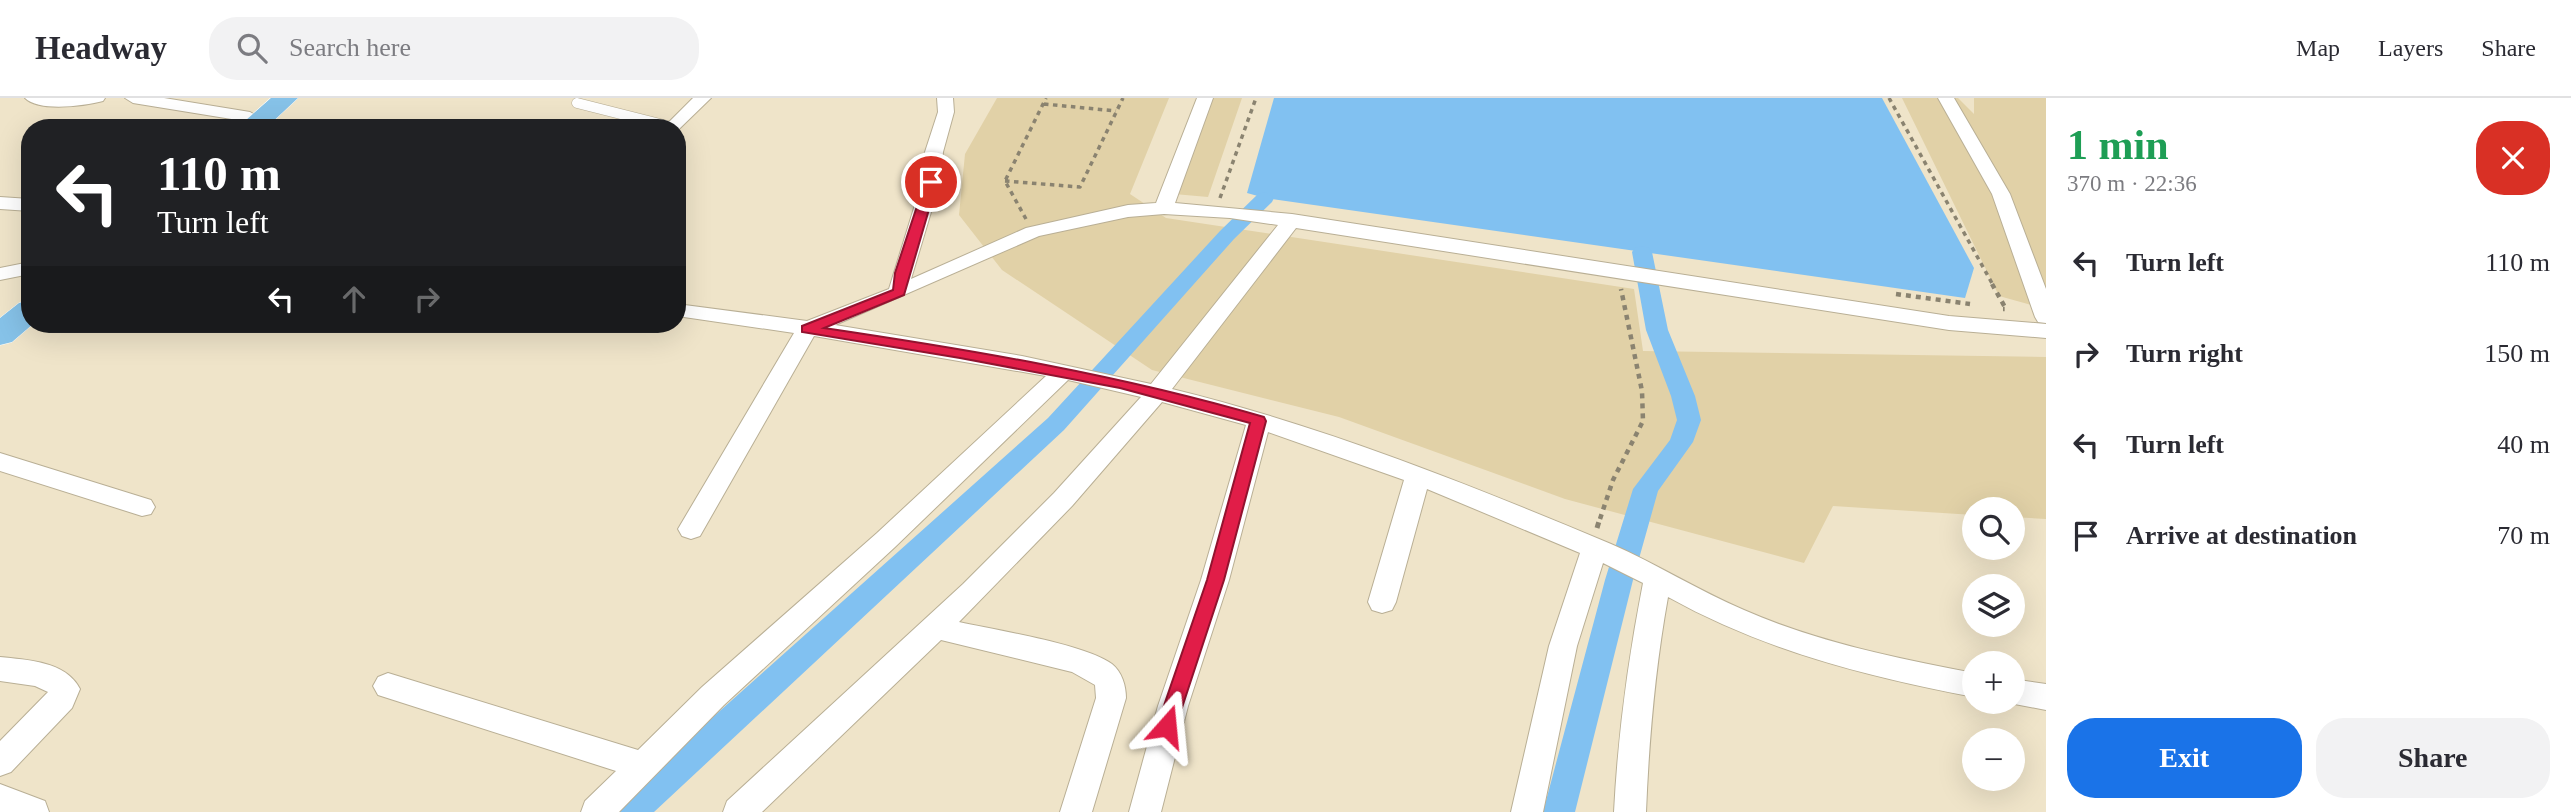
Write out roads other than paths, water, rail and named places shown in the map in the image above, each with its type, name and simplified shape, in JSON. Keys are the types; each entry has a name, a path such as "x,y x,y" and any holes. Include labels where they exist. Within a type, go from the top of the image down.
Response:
{"main road":[{"path":"251,119 273,98"},
{"path":"254,119 286,98"},
{"path":"0,323 21,306"},
{"path":"0,334 21,317"}],"street":[{"path":"33,98 77,103 97,98"},
{"path":"133,98 224,119"},
{"path":"681,119 703,98"},
{"path":"900,292 902,273 931,182 934,152 946,112 945,98"},
{"path":"1164,208 1205,98"},
{"path":"1946,98 2001,194 2046,317"},
{"path":"0,204 21,205"},
{"path":"691,528 807,329 900,292 1033,232 1094,217 1164,208 1230,208 1283,219 1949,323 2046,331"},
{"path":"739,812 934,627 1106,452 1158,391 1283,219"},
{"path":"0,274 21,270"},
{"path":"686,311 960,353 1158,391 1360,454 1604,553 1707,607 1814,647 1962,682"},
{"path":"597,812 713,696 1067,374"},
{"path":"1145,812 1166,730 1215,580 1259,421"},
{"path":"0,462 142,507"},
{"path":"1382,602 1418,477"},
{"path":"1527,812 1568,620 1604,553"},
{"path":"1630,812 1635,716 1650,577"},
{"path":"934,627 1074,661 1095,668 1107,677 1112,687 1111,698 1076,812"},
{"path":"0,669 44,677 60,682 65,689 61,699 0,762"},
{"path":"388,686 644,765"},
{"path":"2025,694 2046,697"},
{"path":"0,799 33,812"}],"lane":[{"path":"577,103 640,119"}],"water":[{"path":"1274,98 1882,98 1974,268 1965,298 1265,198 1247,193"}],"waterway":[{"path":"631,812 1056,424 1227,235 1265,198"},
{"path":"1559,812 1619,580 1646,489 1681,442 1689,420 1683,396 1657,330 1642,252"}]}
